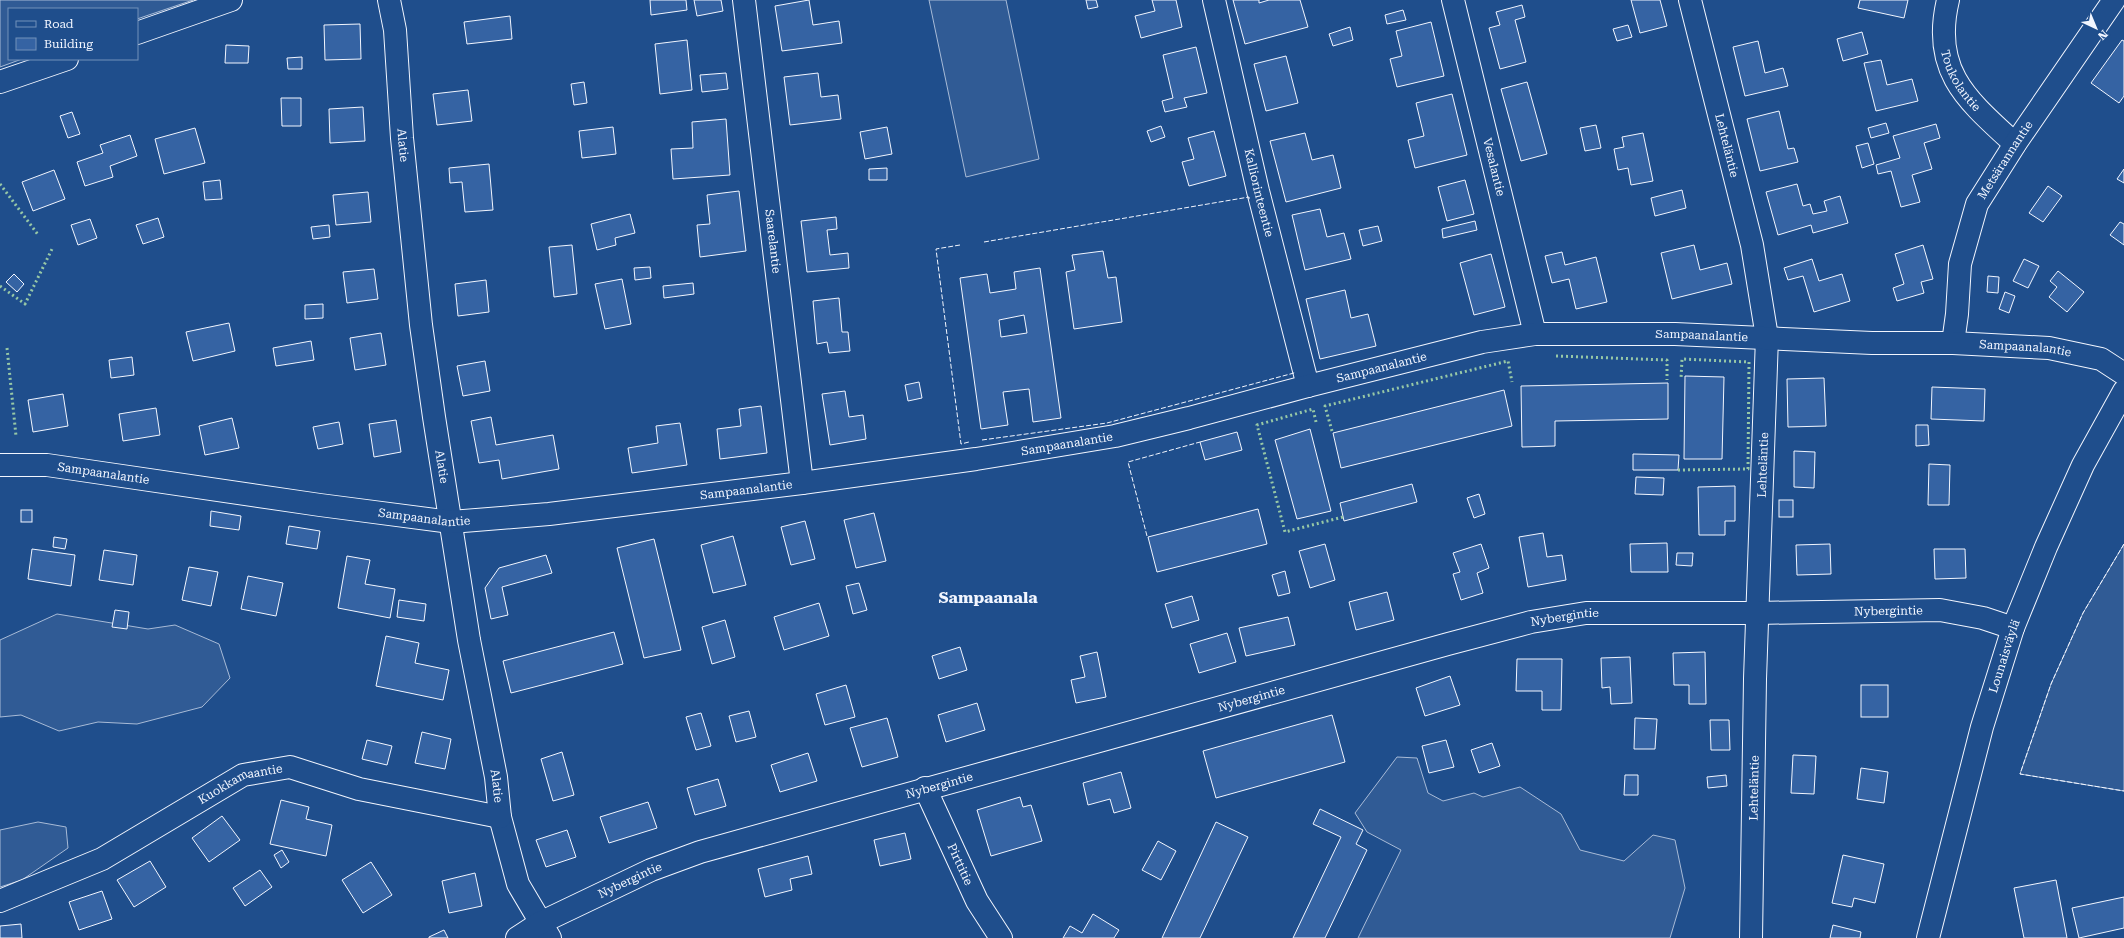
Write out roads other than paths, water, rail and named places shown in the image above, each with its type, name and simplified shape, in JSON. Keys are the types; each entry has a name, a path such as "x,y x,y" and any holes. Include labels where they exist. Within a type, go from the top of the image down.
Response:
{"street":[{"path":"138,33 231,0"},
{"name":"Alatie","path":"389,0 395,30 402,138 421,325 469,640 496,777 500,817 518,884 545,930"},
{"name":"Saarelantie","path":"744,0 802,483"},
{"name":"Kalliorinteentie","path":"1214,0 1258,191 1308,386"},
{"name":"Vesalantie","path":"1453,0 1535,334"},
{"name":"Lehteläntie","path":"1690,0 1752,245 1767,337 1757,613 1751,938"},
{"name":"Toukolantie","path":"1948,0 1944,16 1944,51 1954,79 1972,103 2015,144"},
{"name":"Metsärannantie","path":"1953,343 1957,314 1960,264 1977,204 2015,144 2114,0"},
{"path":"0,82 64,60"},
{"name":"Sampaanalantie","path":"0,465 47,465 320,506 451,522 549,514 802,483 976,459 1115,436 1482,342 1535,334 1675,334 1767,337 1872,343 1953,343 2049,348 2101,360 2124,374"},
{"name":"Lounaisväylä","path":"1928,938 1982,727 2013,628 2046,547 2083,464 2124,392"},
{"name":"Nybergintie","path":"517,938 545,930 651,870 700,852 925,788 1531,622 1586,613 1757,613 1940,610 1983,618 2013,628"},
{"name":"Kuokkamaantie","path":"0,900 102,859 243,775 290,768 359,789 500,817"},
{"name":"Pirttitie","path":"925,788 977,901 1001,938"}],"district":[{"name":"Sampaanala","path":"988,597"}]}
